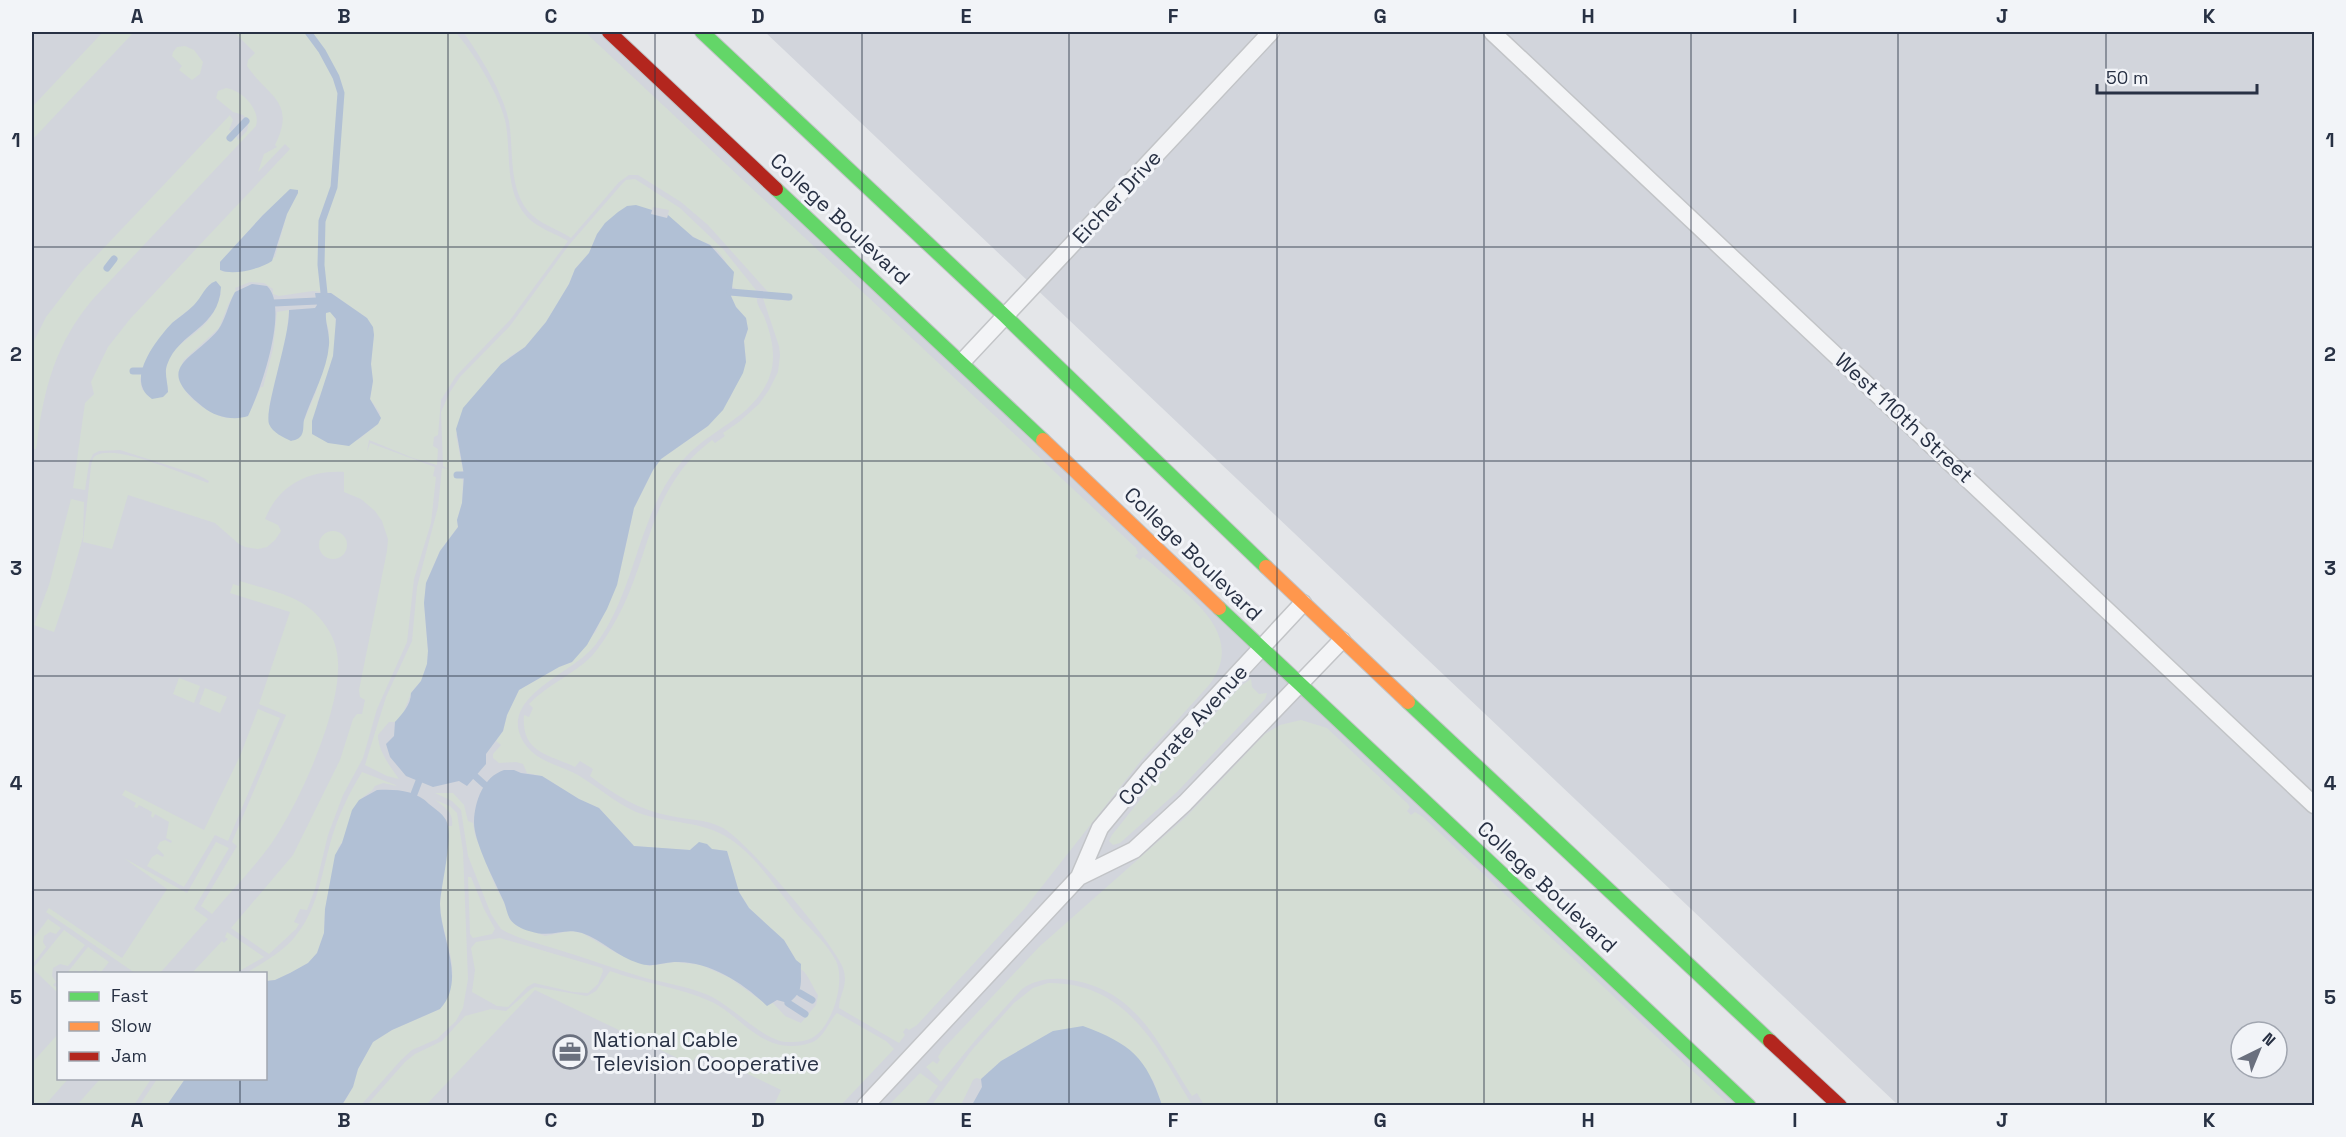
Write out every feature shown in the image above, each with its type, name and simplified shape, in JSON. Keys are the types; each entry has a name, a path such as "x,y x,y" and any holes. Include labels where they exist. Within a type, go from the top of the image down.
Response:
{"main road":[{"name":"College Boulevard","path":"609,32 962,362 1300,685 1749,1106"},
{"name":"College Boulevard","path":"702,32 1005,316 1342,640 1840,1106"}],"street":[{"name":"Eicher Drive","path":"962,362 1271,32"},
{"name":"West 110th Street","path":"1492,32 2314,805"},
{"name":"Corporate Avenue","path":"865,1106 1079,877 1100,828 1148,770 1303,603"},
{"name":"Corporate Avenue","path":"1079,877 1134,850 1185,803 1342,640"}],"shaded area":[{"path":"32,32 609,32 1749,1105 32,1105"},
{"path":"103,32 134,32 32,140 32,107"},
{"path":"234,32 455,32 470,50 502,110 507,132 512,184 520,207 532,222 568,241 510,320 456,376 441,400 438,435 434,437 433,446 438,449 437,465 369,440 367,452 370,443 435,467 431,523 414,579 407,642 377,709 363,758 343,795 328,835 315,889 307,910 300,909 294,922 299,924 296,929 269,954 231,928 293,855 340,760 353,719 357,714 362,714 365,700 360,697 359,690 387,551 388,539 382,521 375,511 361,499 344,492 344,472 331,472 296,482 278,497 265,519 278,525 281,531 267,547 258,549 245,547 215,523 128,495 112,549 83,542 91,466 95,456 107,453 135,457 208,483 209,481 198,475 120,450 99,451 93,454 89,463 85,490 73,488 85,403 94,394 91,382 108,347 130,319 290,149 285,144 258,172 264,154 277,147 275,145 283,118 277,100 247,66 248,60 255,53","holes":["298,193 287,214 275,257 257,268 223,272 220,262 263,215","212,282 221,294 217,305 206,323 171,354 166,369 168,392 142,390 140,380 147,358 173,322 196,304","250,282 264,283 273,289 273,294 279,296 313,291 331,293 367,318 374,335 371,364 373,381 370,399 380,413 378,424 358,440 317,403 330,370 336,342 335,318 330,311 326,313 325,318 329,331 316,392 303,423 302,434 269,407 286,342 289,310 277,312 273,349 263,387 248,416 228,418 207,410 192,399 181,380 183,361 219,328 236,291 235,288"]},
{"path":"463,32 585,32 1136,548 1138,553 1135,556 1140,560 1143,557 1151,563 1195,602 1208,616 1217,632 1222,648 1219,666 1209,685 1143,758 1025,908 917,1025 909,1030 906,1028 903,1032 905,1035 899,1043 839,1008 845,974 836,955 788,892 733,835 709,822 659,813 638,806 609,790 590,776 593,769 580,761 575,767 546,755 532,745 527,737 524,715 529,717 533,708 529,704 591,657 612,627 635,577 661,504 674,481 690,460 712,440 715,443 725,436 723,433 759,404 769,390 778,372 780,355 763,298 789,301 790,296 768,292 708,225 681,202 638,175 629,175 619,182 571,238 532,216 517,191 509,122 502,100 483,62"},
{"path":"765,32 2314,32 2314,1105 1898,1105"},
{"path":"185,46 194,50 203,62 200,74 192,80 179,70 182,66 172,56 177,47"},
{"path":"226,88 244,97 253,107 257,120 256,126 93,299 80,316 54,366 48,384 36,449 32,449 32,345 46,317 80,273 230,115 233,120 229,130 238,140 247,131 249,121 216,98 218,91"},
{"path":"635,179 680,208 723,249 756,290 738,290 731,286 729,269 720,253 711,245 684,230 668,215 669,210 638,207 597,234 589,253 575,269 569,284 546,322 525,347 509,357 494,375 488,378 456,435 463,471 456,474 463,480 458,527 440,551 426,583 424,603 428,651 427,664 421,681 412,691 402,716 395,722 389,722 378,735 382,753 399,779 387,776 365,765 386,697 412,641 417,587 438,507 442,468 448,469 443,466 441,412 460,377 510,326 569,245 626,180"},
{"path":"731,296 757,298 769,332 773,357 769,379 764,389 746,410 702,442 679,465 654,508 620,601 609,623 587,654 548,682 526,702 520,714 518,727 527,747 546,761 578,775 636,812 708,828 719,833 740,846 757,864 796,913 828,948 839,970 838,992 826,1024 812,1038 797,1042 787,1042 768,1036 708,995 632,974 501,929 491,914 468,856 461,810 452,801 435,793 453,793 464,805 468,821 473,823 475,835 510,920 517,926 545,936 570,931 582,933 618,954 649,966 675,962 701,965 730,978 767,1005 773,1003 785,1016 801,1023 816,1005 818,995 803,970 800,969 801,964 784,940 749,908 739,892 727,851 711,849 707,844 694,846 690,850 634,846 599,808 579,799 542,776 527,773 523,764 499,763 493,758 493,754 501,745 496,741 503,731 507,715 519,690 572,662 596,631 617,585 634,508 653,470 661,459 708,426 730,398 746,362 744,341 748,329 746,318 736,307"},
{"path":"71,499 84,502 83,537 54,632 34,625 49,585"},
{"path":"333,531 343,535 347,545 343,555 333,559 323,555 319,545 323,535"},
{"path":"240,581 290,597 315,613 334,642 338,674 334,698 318,752 294,804 271,844 212,914 201,906 237,846 232,842 286,715 259,704 290,612 230,593 233,584 239,586"},
{"path":"179,678 200,686 194,703 173,694"},
{"path":"1251,679 1252,687 1259,694 1267,693 1265,699 1177,792 1120,843 1113,845 1109,841 1112,835 1175,756 1242,685"},
{"path":"205,688 227,697 220,713 199,704"},
{"path":"258,709 280,718 228,841 215,835 184,887 147,866 152,857 157,854 163,857 164,855 157,848 160,842 165,840 171,843 172,841 166,838 169,822 155,814 153,818 152,812 139,805 137,808 134,807 136,803 122,795 125,790 204,830 240,756"},
{"path":"1301,720 1327,728 1407,803 1410,807 1407,811 1411,815 1415,812 1423,817 1729,1105 1204,1105 1197,1093 1192,1096 1156,1039 1130,1008 1113,995 1094,986 1058,979 1039,981 1022,989 941,1082 926,1067 933,1061 937,1064 943,1049 1039,947 1187,816 1265,734 1280,725"},
{"path":"362,772 398,786 383,783 375,786 355,808 338,848 325,909 324,933 317,953 308,963 275,980 267,981 267,972 248,972 271,958 302,928 313,905 330,844 348,798"},
{"path":"435,800 450,806 457,813 463,851 468,979 463,1008 456,1021 437,1039 412,1050 401,1060 361,1105 342,1106 373,1042 392,1030 440,1009 450,988 451,957 440,904 448,826 452,826 452,817"},
{"path":"216,842 229,848 194,909 208,919 161,972 134,972 46,912 49,908 122,958 167,889 124,858 187,893"},
{"path":"468,877 471,877 495,929 492,934 473,938 470,934"},
{"path":"48,919 61,928 56,934 50,932 44,936 43,942 46,947 32,965 32,940"},
{"path":"64,930 85,945 68,966 60,964 53,968 52,976 56,982 53,985 57,986 57,992 32,968 32,965 34,967"},
{"path":"227,932 264,957 238,972 193,972 222,941 224,943 228,939 225,937"},
{"path":"500,938 602,968 598,984 588,993 534,983 527,987 508,1007 497,1006 472,992 475,970 471,948 476,942"},
{"path":"88,947 109,962 101,972 95,970 68,972"},
{"path":"610,971 712,1002 756,1034 777,1044 796,1046 815,1041 837,1013 886,1041 894,1049 841,1105 774,1105 781,1090 707,1054 699,1054 690,1064 535,990 426,1105 367,1105 405,1062 415,1054 442,1041 465,1016 491,1009 506,1011 535,987 587,996 596,991"},
{"path":"1048,983 1075,986 1099,993 1119,1006 1152,1041 1192,1105 1162,1105 1153,1080 1053,1031 1001,1061 981,1079 973,1080 961,1105 931,1106 972,1050 1014,1003 1033,988"},
{"path":"57,1035 57,1080 67,1080 45,1105 32,1105 32,1063"},
{"path":"920,1073 938,1086 925,1105 889,1105"},
{"path":"99,1080 150,1080 134,1105 77,1105"},
{"path":"156,1080 184,1080 167,1105 139,1106"}],"water":[{"path":"290,189 298,190 298,193 287,214 272,261 246,271 225,272 220,270 220,262"},
{"path":"636,205 652,210 651,214 667,218 668,215 693,237 710,245 734,272 731,296 736,307 746,318 748,329 744,341 746,362 743,373 723,410 708,426 661,459 653,470 634,508 617,585 587,645 572,662 519,690 507,715 503,731 486,754 486,764 467,786 459,781 433,787 406,776 390,757 386,744 394,736 395,722 408,705 411,693 421,681 427,664 424,603 426,583 440,551 458,527 464,475 456,429 463,408 501,364 525,347 546,322 569,284 575,269 589,253 597,234 605,223 627,206"},
{"path":"216,281 221,287 219,301 206,321 180,344 173,354 166,368 168,392 163,397 152,399 144,391 141,382 145,361 172,323 194,305 206,288"},
{"path":"252,284 267,286 273,297 275,312 271,350 248,416 225,417 203,407 188,393 180,382 178,373 188,357 218,330 235,292"},
{"path":"315,293 331,293 367,318 373,327 371,364 373,381 370,399 381,418 378,424 349,446 328,443 312,434 312,421 333,356 336,319 330,312 326,313 328,355 304,420 301,436 291,441 276,432 269,424 270,404 286,337 289,310 315,308 317,305"},
{"path":"504,770 542,776 579,799 599,808 634,846 690,850 699,842 707,844 712,849 727,851 739,892 749,908 784,940 801,964 800,986 797,995 788,1003 777,1000 767,1006 736,981 700,965 687,962 643,964 624,957 582,933 569,931 544,934 516,925 509,917 490,873 477,839 474,821 478,798 486,784 497,773"},
{"path":"377,790 412,793 424,799 446,820 449,837 440,904 452,972 448,998 440,1009 392,1030 373,1042 358,1069 353,1087 342,1105 167,1105 184,1080 267,1080 267,981 275,980 308,963 317,953 324,933 325,909 335,855 342,843 352,810 359,800"},
{"path":"1083,1026 1113,1039 1134,1054 1150,1075 1162,1105 972,1105 982,1087 981,1079 1001,1061 1053,1031"}],"waterway":[{"path":"308,32 322,51 336,77 341,93 334,187 322,221 321,265 324,293"},
{"path":"230,138 246,121"},
{"path":"107,268 114,259"},
{"path":"730,292 789,297"},
{"path":"274,303 317,301"},
{"path":"133,371 143,371"},
{"path":"457,475 464,475"},
{"path":"475,776 485,785"},
{"path":"414,794 419,781"},
{"path":"800,993 812,1000"},
{"path":"788,1003 805,1014"}],"traffic: fast":[{"path":"702,32 1005,316 1266,567"},
{"path":"776,189 1043,440"},
{"path":"1219,608 1749,1106"},
{"path":"1408,702 1770,1041"}],"traffic: slow":[{"path":"1043,440 1219,608"},
{"path":"1266,567 1408,702"}],"traffic: jam":[{"path":"609,32 776,189"},
{"path":"1770,1041 1840,1106"}],"place":[{"name":"National Cable Television Cooperative","path":"570,1052"}]}
